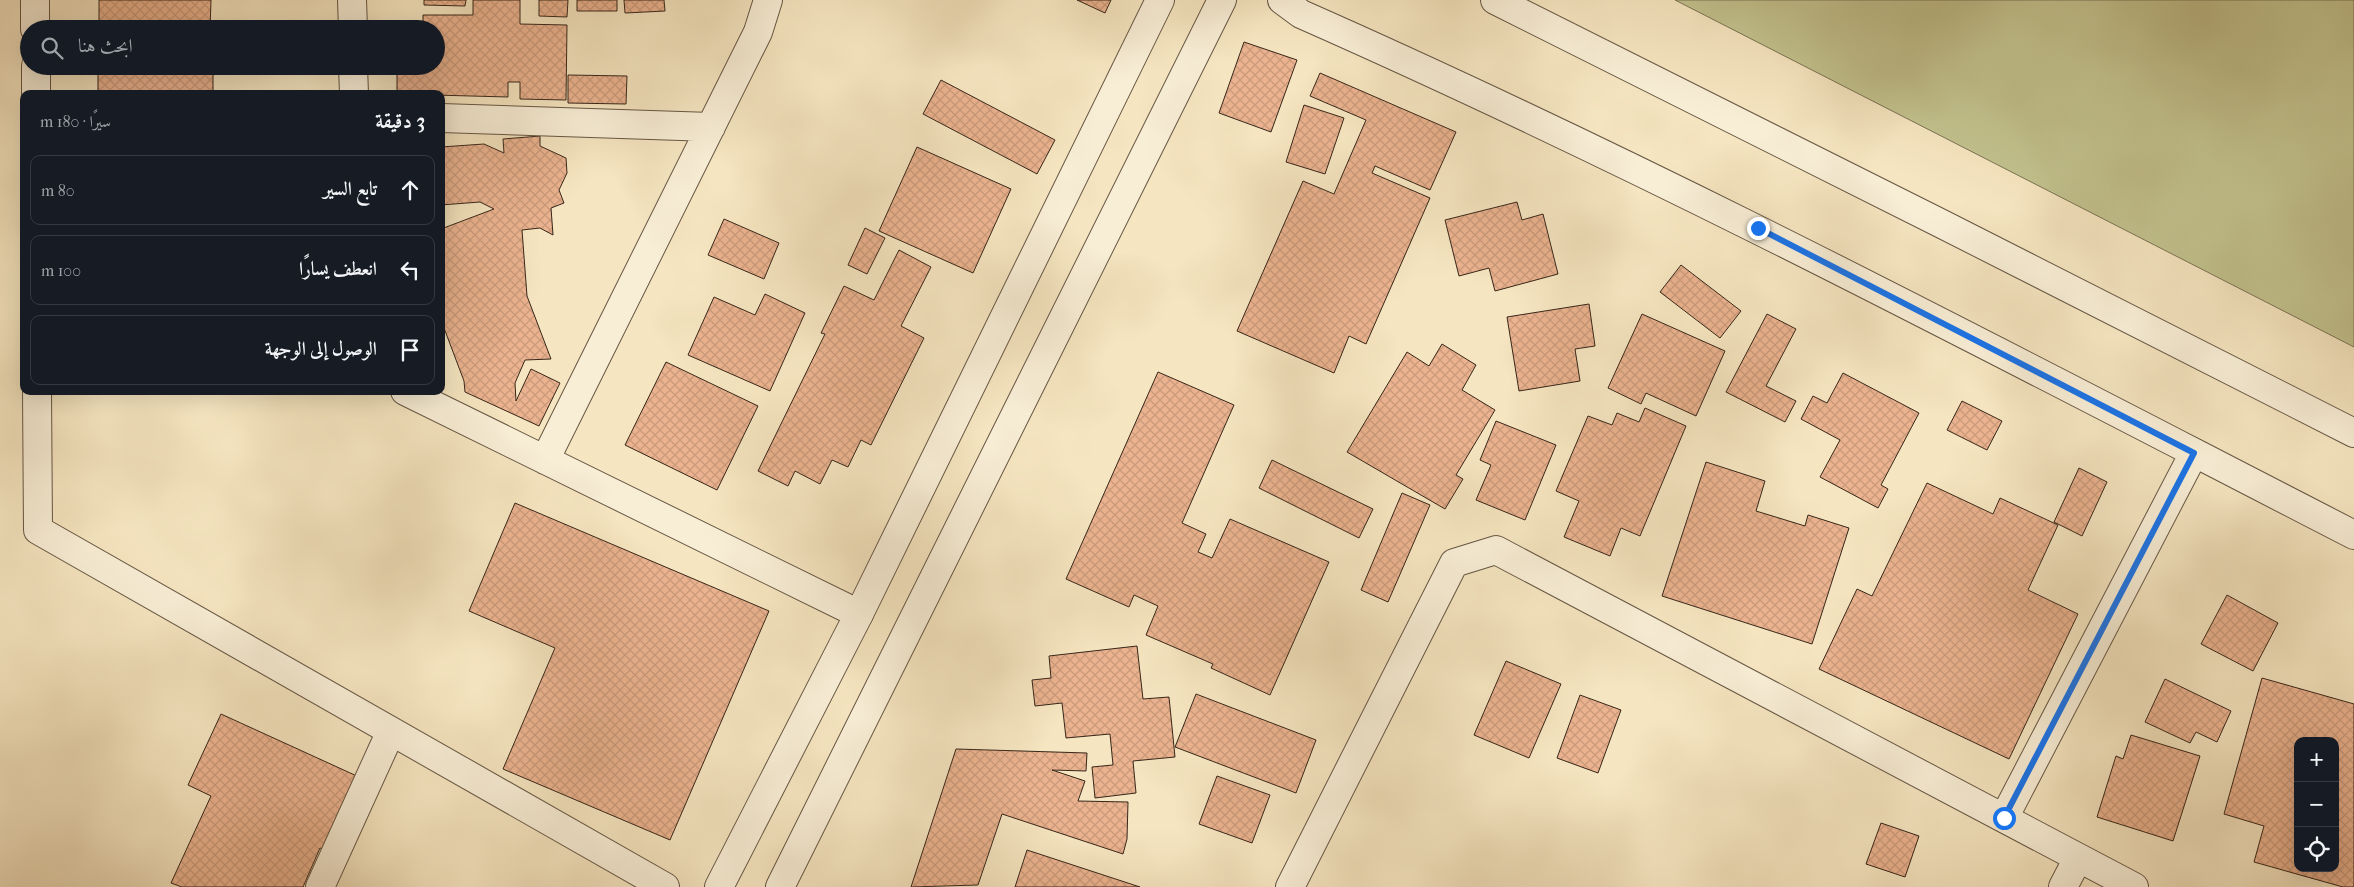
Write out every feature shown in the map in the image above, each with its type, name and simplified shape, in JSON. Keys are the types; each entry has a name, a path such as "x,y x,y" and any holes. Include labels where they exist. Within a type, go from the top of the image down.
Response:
{"street":[{"path":"35,0 36,20"},
{"path":"352,0 353,20"},
{"path":"545,460 758,32 768,0"},
{"path":"719,887 859,614 1160,0"},
{"path":"780,887 1222,0"},
{"path":"1282,0 1301,14 1449,79 1758,228 2354,535"},
{"path":"1495,0 2354,433"},
{"path":"36,75 36,90"},
{"path":"353,75 354,90"},
{"path":"445,118 711,127"},
{"path":"37,395 38,530 665,887"},
{"path":"413,395 859,614"},
{"path":"2004,818 2194,453"},
{"path":"1290,887 1454,563 1496,550 2134,887"},
{"path":"320,887 391,731"},
{"path":"2063,887 2078,858"}],"green space":[{"path":"1675,0 2354,0 2354,347"}],"building":[{"path":"99,0 211,0 210,20 99,20"},
{"path":"424,0 466,0 465,6 424,5"},
{"path":"473,0 520,0 520,24 567,25 566,100 520,99 520,82 508,82 508,97 445,95 445,90 397,90 397,75 445,75 445,20 423,20 423,15 473,15"},
{"path":"539,0 568,0 567,17 539,16"},
{"path":"577,0 617,0 617,11 577,11"},
{"path":"624,0 664,0 665,11 625,13"},
{"path":"1077,0 1111,0 1105,13"},
{"path":"1244,42 1297,60 1271,132 1219,113"},
{"path":"1320,73 1456,132 1430,190 1375,166 1372,173 1430,198 1366,344 1349,336 1334,373 1237,331 1303,181 1334,194 1366,120 1310,96"},
{"path":"98,75 213,75 213,90 98,90"},
{"path":"568,75 627,76 626,104 568,103"},
{"path":"941,80 1055,140 1037,174 923,114"},
{"path":"1304,105 1344,118 1325,174 1286,162"},
{"path":"540,136 540,146 566,158 567,173 559,190 564,203 551,208 553,235 540,228 522,230 527,296 551,359 525,360 515,383 516,401 531,369 560,383 539,426 465,392 464,381 445,331 445,227 494,209 480,202 445,205 445,147 484,144 504,153 503,139"},
{"path":"917,147 1011,189 973,273 879,231"},
{"path":"1517,202 1522,220 1543,214 1558,274 1495,291 1489,268 1459,276 1445,220"},
{"path":"724,219 779,243 764,279 708,255"},
{"path":"865,228 885,238 867,274 848,265"},
{"path":"899,250 931,267 901,326 924,338 871,445 861,440 848,467 832,460 820,484 795,471 788,486 758,471 825,334 821,333 844,286 874,300"},
{"path":"1681,265 1741,311 1720,338 1660,292"},
{"path":"765,294 805,313 770,391 688,355 714,297 755,315"},
{"path":"1589,304 1595,346 1575,349 1580,381 1519,391 1507,317"},
{"path":"1642,314 1725,351 1696,416 1646,393 1641,404 1608,388"},
{"path":"1767,314 1796,329 1766,386 1796,401 1785,422 1726,392"},
{"path":"1442,344 1476,365 1462,390 1495,410 1456,475 1463,479 1445,509 1347,452 1407,352 1429,366"},
{"path":"666,362 758,406 717,490 625,445"},
{"path":"1158,372 1234,405 1182,523 1206,534 1198,552 1212,558 1230,519 1329,562 1270,695 1211,668 1213,664 1146,635 1158,606 1134,595 1129,607 1066,579"},
{"path":"1843,373 1919,413 1881,485 1888,489 1878,508 1820,477 1840,440 1801,419 1813,396 1827,403"},
{"path":"1962,401 2002,421 1987,450 1947,430"},
{"path":"1645,408 1686,426 1640,536 1621,528 1610,556 1564,537 1579,501 1556,491 1588,416 1612,425 1617,413 1639,422"},
{"path":"1496,421 1556,445 1525,520 1476,500 1491,465 1480,460"},
{"path":"1272,460 1373,509 1359,538 1259,488"},
{"path":"1706,462 1765,481 1756,511 1805,526 1808,515 1849,528 1812,644 1662,596"},
{"path":"2079,468 2107,482 2082,536 2054,522"},
{"path":"1927,483 1993,514 2000,498 2058,525 2028,590 2078,614 2009,759 1819,669 1857,589 1872,596"},
{"path":"1402,493 1430,505 1388,602 1361,590"},
{"path":"515,503 769,611 670,840 503,769 555,648 469,611"},
{"path":"2227,595 2278,623 2253,671 2201,644"},
{"path":"1137,646 1143,699 1169,697 1175,757 1133,761 1136,793 1095,798 1092,767 1113,765 1110,734 1066,738 1062,703 1035,706 1032,680 1051,678 1049,656"},
{"path":"1506,661 1561,684 1529,758 1474,735"},
{"path":"2262,678 2354,704 2354,887 2343,887 2254,862 2264,826 2224,814"},
{"path":"2165,679 2231,711 2217,742 2196,732 2190,743 2145,722"},
{"path":"1196,694 1316,740 1296,793 1175,747"},
{"path":"1580,695 1621,710 1598,773 1557,758"},
{"path":"221,714 359,777 326,850 320,848 303,887 182,887 171,883 211,796 188,785"},
{"path":"2131,735 2200,756 2173,841 2097,817 2116,756 2123,759"},
{"path":"956,749 1087,753 1086,771 1052,770 1085,781 1078,801 1128,802 1127,839 1123,854 1002,814 978,885 911,887"},
{"path":"1217,776 1270,795 1252,843 1199,824"},
{"path":"1881,823 1919,836 1905,877 1866,864"},
{"path":"1027,850 1140,887 1015,887"}],"route":[{"path":"1758,228 2194,453 2004,818"}]}
